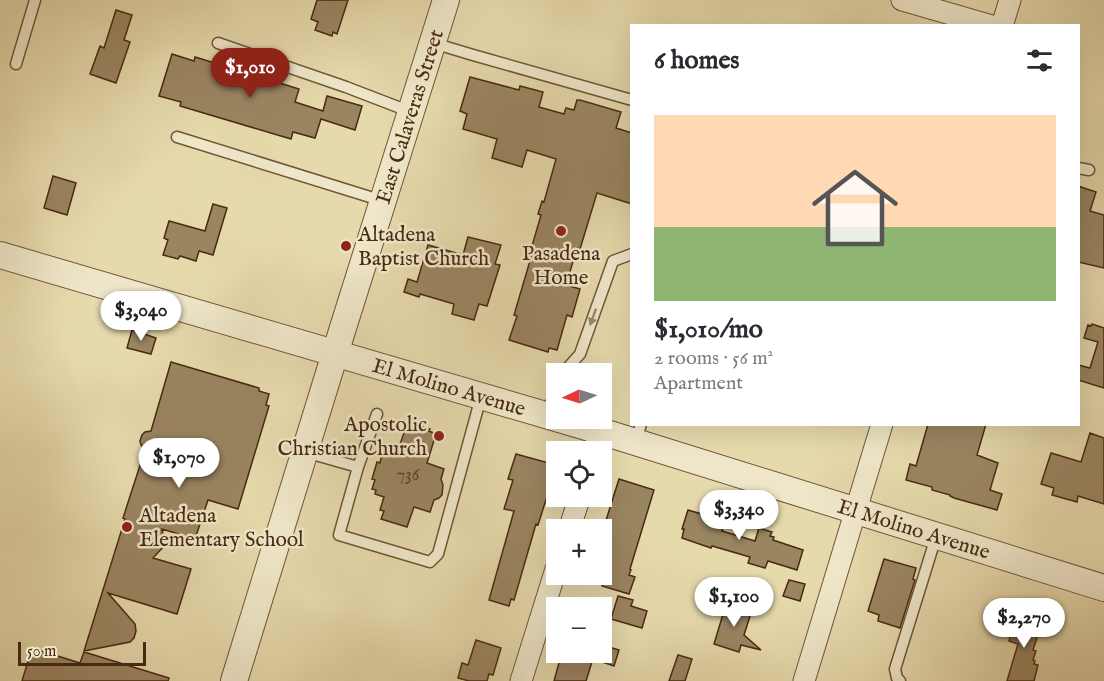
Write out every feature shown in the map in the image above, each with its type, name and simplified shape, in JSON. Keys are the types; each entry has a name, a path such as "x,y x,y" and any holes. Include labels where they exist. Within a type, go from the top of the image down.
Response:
{"street":[{"name":"East Calaveras Street","path":"234,681 446,0"},
{"path":"902,0 985,24"},
{"path":"1003,24 1010,0"},
{"name":"El Molino Avenue","path":"0,255 546,415"},
{"path":"804,681 881,426"},
{"name":"El Molino Avenue","path":"573,429 597,441 639,433 855,512 1104,588"},
{"path":"521,681 551,585"}],"lane":[{"path":"16,64 35,0"},
{"path":"433,43 630,99"},
{"path":"218,44 346,87 411,112"},
{"path":"177,137 383,201"},
{"path":"572,363 580,354 613,261 630,255"},
{"path":"376,414 339,535 429,562 438,554 481,397"},
{"path":"305,452 358,467"},
{"path":"900,681 895,669 936,537"}],"building":[{"path":"317,0 348,0 337,34 333,32 332,36 315,30 318,22 311,19"},
{"path":"116,10 132,15 124,40 130,42 116,83 90,74 100,46 104,48"},
{"path":"172,54 194,61 195,57 299,89 295,102 323,111 327,96 362,106 355,130 321,119 315,138 293,132 291,139 180,106 181,102 159,96"},
{"name":"Pasadena Home","path":"470,77 519,90 520,86 543,92 539,107 564,114 566,108 574,110 577,100 621,112 616,128 630,132 630,203 597,193 566,285 580,289 572,317 567,315 557,350 549,348 548,352 509,340 541,215 538,214 542,201 544,202 556,159 527,150 522,167 492,158 497,139 463,129 467,114 460,111"},
{"path":"53,176 76,183 67,215 44,208"},
{"path":"1080,187 1096,192 1090,211 1104,215 1104,268 1080,262"},
{"path":"213,204 227,208 213,255 199,251 196,261 180,256 178,259 163,255 168,240 164,238 169,221 205,231"},
{"path":"468,237 501,245 495,264 500,265 487,306 479,304 474,320 452,314 454,304 404,292 408,279 417,282 428,245 463,255"},
{"path":"1092,324 1104,328 1104,388 1080,381 1080,366 1090,368 1098,342 1084,338 1088,325"},
{"path":"132,330 156,338 151,354 127,348"},
{"path":"171,362 259,388 259,391 269,394 266,405 269,406 238,509 208,500 195,539 162,529 165,545 153,558 191,569 177,614 108,593 135,624 134,638 130,642 84,651 145,450 140,441 145,432 151,431"},
{"path":"407,424 430,429 429,431 436,434 427,463 444,469 441,479 442,495 434,500 430,512 414,507 407,527 381,519 384,511 380,510 384,497 375,494 376,490 372,489 375,480 372,479 382,454 387,455 388,451 397,453"},
{"path":"927,426 985,426 977,455 998,463 990,490 1002,494 997,510 954,498 932,490 932,487 906,480 910,464 916,466"},
{"path":"1090,433 1104,438 1104,504 1078,496 1077,502 1052,495 1054,488 1041,484 1051,453 1081,462"},
{"path":"516,454 546,462 546,500 538,525 536,524 514,600 511,599 509,606 489,600 514,511 504,509 513,480 508,479"},
{"path":"619,479 654,490 630,569 629,575 635,577 629,594 602,586 612,585 612,519 606,519"},
{"path":"688,510 726,518 722,531 755,541 759,528 772,532 770,536 774,537 773,540 803,550 797,570 768,561 765,568 748,563 750,557 712,546 711,548 682,538 684,529 682,529"},
{"path":"884,559 916,568 913,579 915,580 900,628 878,621 879,615 868,611"},
{"path":"789,580 805,584 800,601 783,596"},
{"path":"618,596 633,600 631,606 647,611 642,628 612,619"},
{"path":"727,601 751,608 744,635 761,650 741,645 739,652 714,644"},
{"path":"1019,614 1042,622 1033,650 1036,651 1034,664 1038,665 1034,681 1007,681 1018,644 1009,641"},
{"path":"476,640 501,648 493,675 489,674 487,681 469,681 458,678 462,663 468,665"},
{"path":"32,648 80,663 84,652 169,678 168,681 22,681"},
{"path":"612,648 619,650 614,666 605,663 612,663"},
{"path":"678,655 692,659 685,681 669,681"},
{"path":"559,663 592,663 586,681 554,681"}],"place":[{"name":"Pasadena Home","path":"561,231"},
{"name":"Altadena Baptist Church","path":"346,246"},
{"name":"Apostolic Christian Church","path":"439,436"},
{"name":"Altadena Elementary School","path":"127,527"}]}
